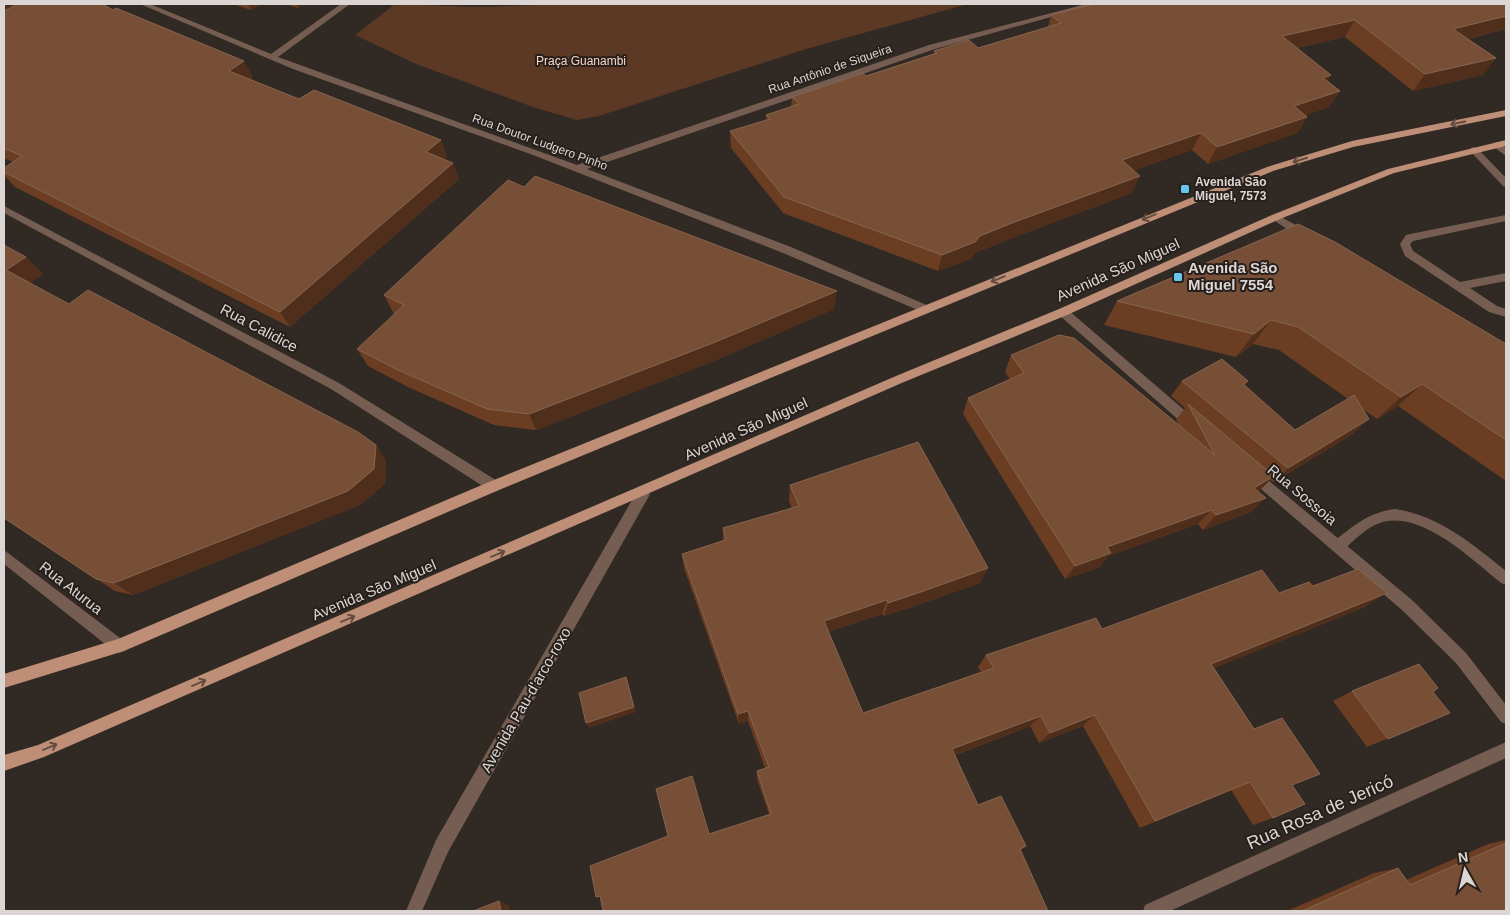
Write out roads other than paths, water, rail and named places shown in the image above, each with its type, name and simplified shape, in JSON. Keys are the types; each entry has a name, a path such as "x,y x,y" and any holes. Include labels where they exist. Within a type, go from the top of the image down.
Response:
{"main road":[{"path":"4,681 119,646 494,486 1270,169 1352,144 1506,113"},
{"name":"Avenida São Miguel","path":"4,763 39,752 644,492 900,379 1064,312 1276,217 1391,171 1474,150 1503,147"}],"street":[{"name":"Rua Doutor Ludgero Pinho","path":"144,4 272,57 577,169 787,250 925,309"},
{"path":"272,57 346,4"},
{"name":"Rua Antônio de Siqueira","path":"577,169 932,48 1094,4"},
{"path":"1474,150 1506,184"},
{"name":"Rua Calidice","path":"4,209 335,386 494,486"},
{"path":"1276,217 1317,243"},
{"path":"1506,218 1410,238 1405,244 1410,253 1494,309 1506,313"},
{"path":"1460,286 1506,277"},
{"path":"1064,312 1206,436"},
{"name":"Rua Sossoia","path":"1243,467 1407,605 1461,658 1506,717"},
{"name":"Avenida Pau-d'arco-roxo","path":"414,911 442,846 644,492"},
{"path":"1338,546 1369,522 1381,516 1397,515 1414,518 1446,534 1506,579"},
{"name":"Rua Aturua","path":"4,556 119,646"},
{"name":"Rua Rosa de Jericó","path":"1151,911 1506,750"}],"place":[{"name":"Avenida São Miguel, 7573","path":"1185,189"},
{"name":"Avenida São Miguel 7554","path":"1178,277"}],"park label":[{"name":"Praça Guanambi","path":"581,61"}]}
